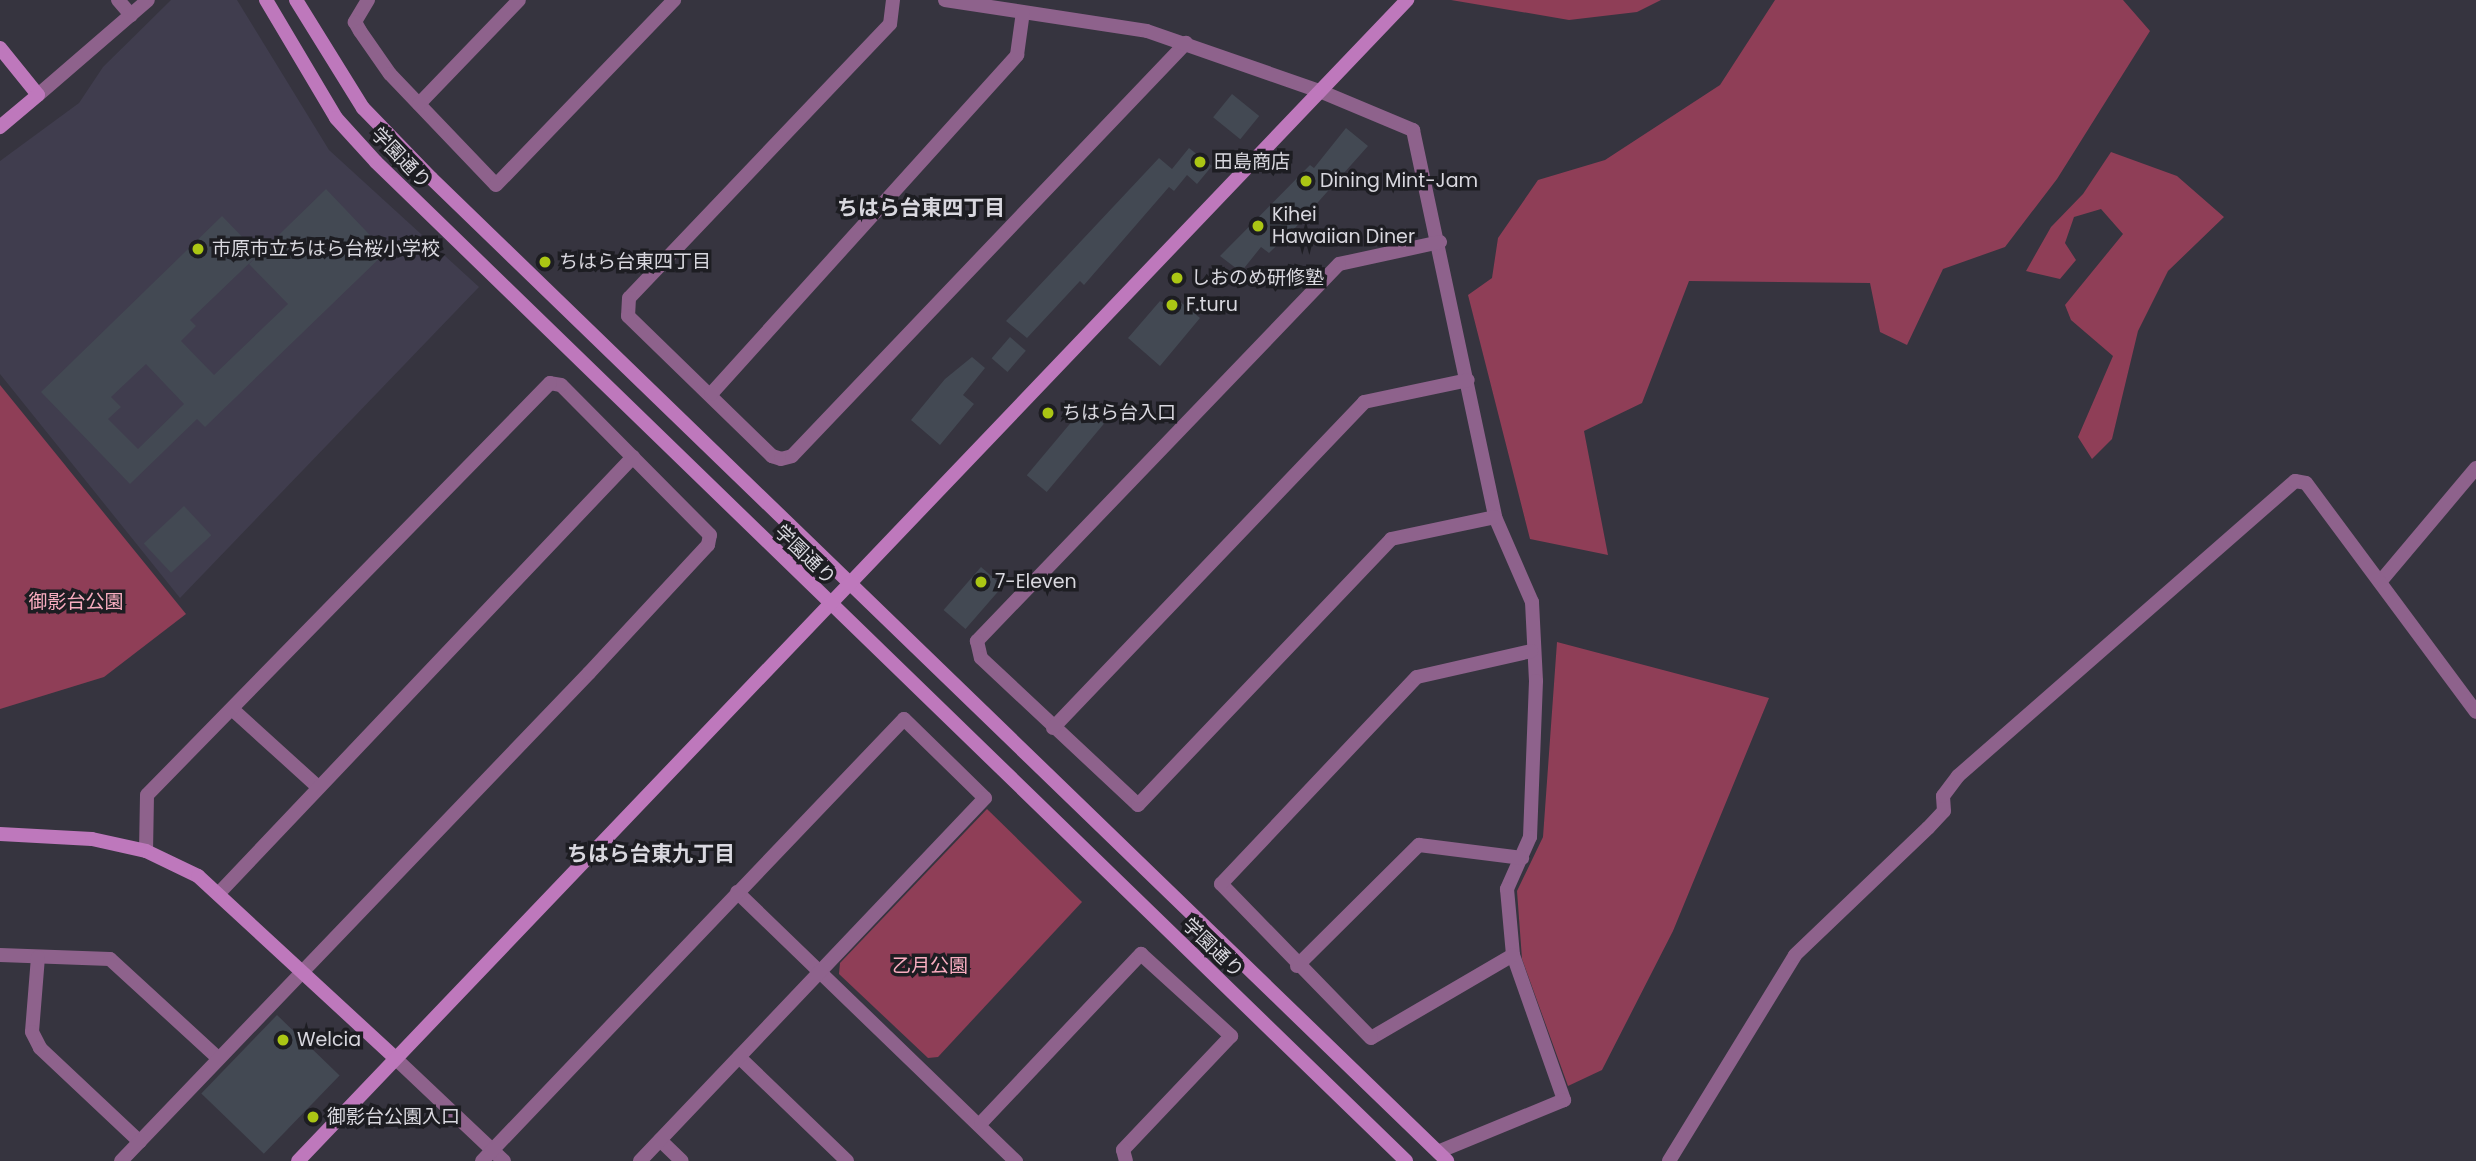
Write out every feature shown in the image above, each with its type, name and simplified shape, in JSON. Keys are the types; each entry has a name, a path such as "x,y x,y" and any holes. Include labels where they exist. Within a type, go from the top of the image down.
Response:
{"street":[{"path":"118,0 131,15"},
{"path":"0,127 148,0"},
{"name":"学園通り","path":"265,0 336,118 376,162 827,603 1406,1161"},
{"name":"学園通り","path":"296,0 363,108 851,579 1442,1157"},
{"path":"368,0 355,22 390,74 496,185 674,0"},
{"path":"419,103 519,0"},
{"path":"893,0 890,24 629,298 628,316 772,456 792,456 1186,43"},
{"path":"945,0 1147,31 1322,92 1413,130 1440,242 1495,517 1532,601 1531,651 1536,681 1530,836 1507,889 1513,955 1564,1100 1442,1157"},
{"path":"298,1161 827,603 1322,92 1407,0"},
{"path":"711,394 1017,55 1023,12"},
{"path":"0,48 38,95"},
{"path":"1440,242 1339,264 977,641 981,658 1053,728 1138,804 1391,539 1495,517"},
{"path":"1053,728 1364,402 1468,380"},
{"path":"121,1161 708,545 710,535 561,385 550,383 148,796 146,851"},
{"path":"220,892 317,786 633,457"},
{"path":"2380,582 2476,468"},
{"path":"1669,1161 1795,956 1944,811 1943,796 1958,776 2295,481 2306,483 2476,712"},
{"path":"1513,955 1371,1038 1297,967 1229,897 1221,884 1225,876 1417,677 1531,651"},
{"path":"232,709 317,786"},
{"path":"487,1156 904,719 985,798 640,1161"},
{"path":"0,834 92,839 146,851 220,892 395,1058 487,1156 504,1161"},
{"path":"1297,967 1419,845 1522,858"},
{"path":"737,892 981,1123 1016,1161"},
{"path":"981,1123 1141,954 1231,1036 1124,1150 1126,1161"},
{"path":"0,955 110,959 218,1058"},
{"path":"38,957 32,1032 40,1048 140,1142"},
{"path":"739,1057 847,1161"},
{"path":"660,1140 682,1161"}],"shaded area":[{"name":"市原市立ちはら台桜小学校","path":"171,0 237,0 329,150 479,287 180,598 0,374 0,161 79,103 103,67"}],"green space":[{"path":"1451,0 1661,0 1637,12 1569,20"},
{"path":"1775,0 2123,0 2150,31 2057,179 2005,247 1943,269 1907,345 1880,332 1870,283 1689,281 1642,403 1584,431 1608,555 1530,539 1468,295 1492,278 1498,238 1538,180 1605,160 1720,85"},
{"path":"2111,152 2177,176 2224,217 2168,271 2138,331 2112,439 2092,459 2078,437 2113,356 2071,320 2065,305 2123,234 2101,209 2074,217 2065,243 2076,260 2060,279 2026,271 2051,227 2083,194"},
{"name":"御影台公園","path":"0,385 186,614 104,677 0,709"},
{"path":"1557,642 1769,698 1673,931 1602,1070 1568,1086 1522,959 1517,891 1543,837"},
{"name":"乙月公園","path":"987,809 1082,902 938,1057 928,1058 839,974 840,963"}],"building":[{"path":"1232,94 1259,116 1240,139 1213,117"},
{"path":"1346,128 1368,146 1295,228 1269,253 1261,247 1241,272 1220,256 1310,165 1314,168"},
{"path":"1189,148 1212,166 1197,184 1187,175 1174,191 1169,187 1084,285 1080,281 1027,338 1006,321 1159,158 1172,169"},
{"path":"326,189 386,252 205,427 197,419 130,484 41,392 222,216 259,254 190,320 196,326 181,341 214,375 288,304 249,264","holes":["146,364 184,404 138,449 108,419 121,407 111,397"]},
{"path":"1172,295 1200,318 1160,366 1128,338 1160,301 1165,304"},
{"path":"1010,337 1026,351 1007,372 992,358"},
{"path":"972,357 985,368 963,395 974,404 940,445 911,420 945,379"},
{"path":"1084,407 1104,424 1047,492 1027,475"},
{"path":"184,506 211,535 171,573 144,544"},
{"path":"981,567 1003,586 965,629 944,610"},
{"path":"277,1015 340,1075 264,1154 201,1093"}],"place":[{"name":"田島商店","path":"1200,162"},
{"name":"Dining Mint-Jam","path":"1306,181"},
{"name":"Kihei Hawaiian Diner","path":"1258,226"},
{"name":"市原市立ちはら台桜小学校","path":"198,249"},
{"name":"ちはら台東四丁目","path":"545,262"},
{"name":"しおのめ研修塾","path":"1177,278"},
{"name":"F.turu","path":"1172,305"},
{"name":"ちはら台入口","path":"1048,413"},
{"name":"7-Eleven","path":"981,582"},
{"name":"Welcia","path":"283,1040"},
{"name":"御影台公園入口","path":"313,1117"}],"district":[{"name":"ちはら台東四丁目","path":"921,208"},
{"name":"ちはら台東九丁目","path":"651,854"}]}
